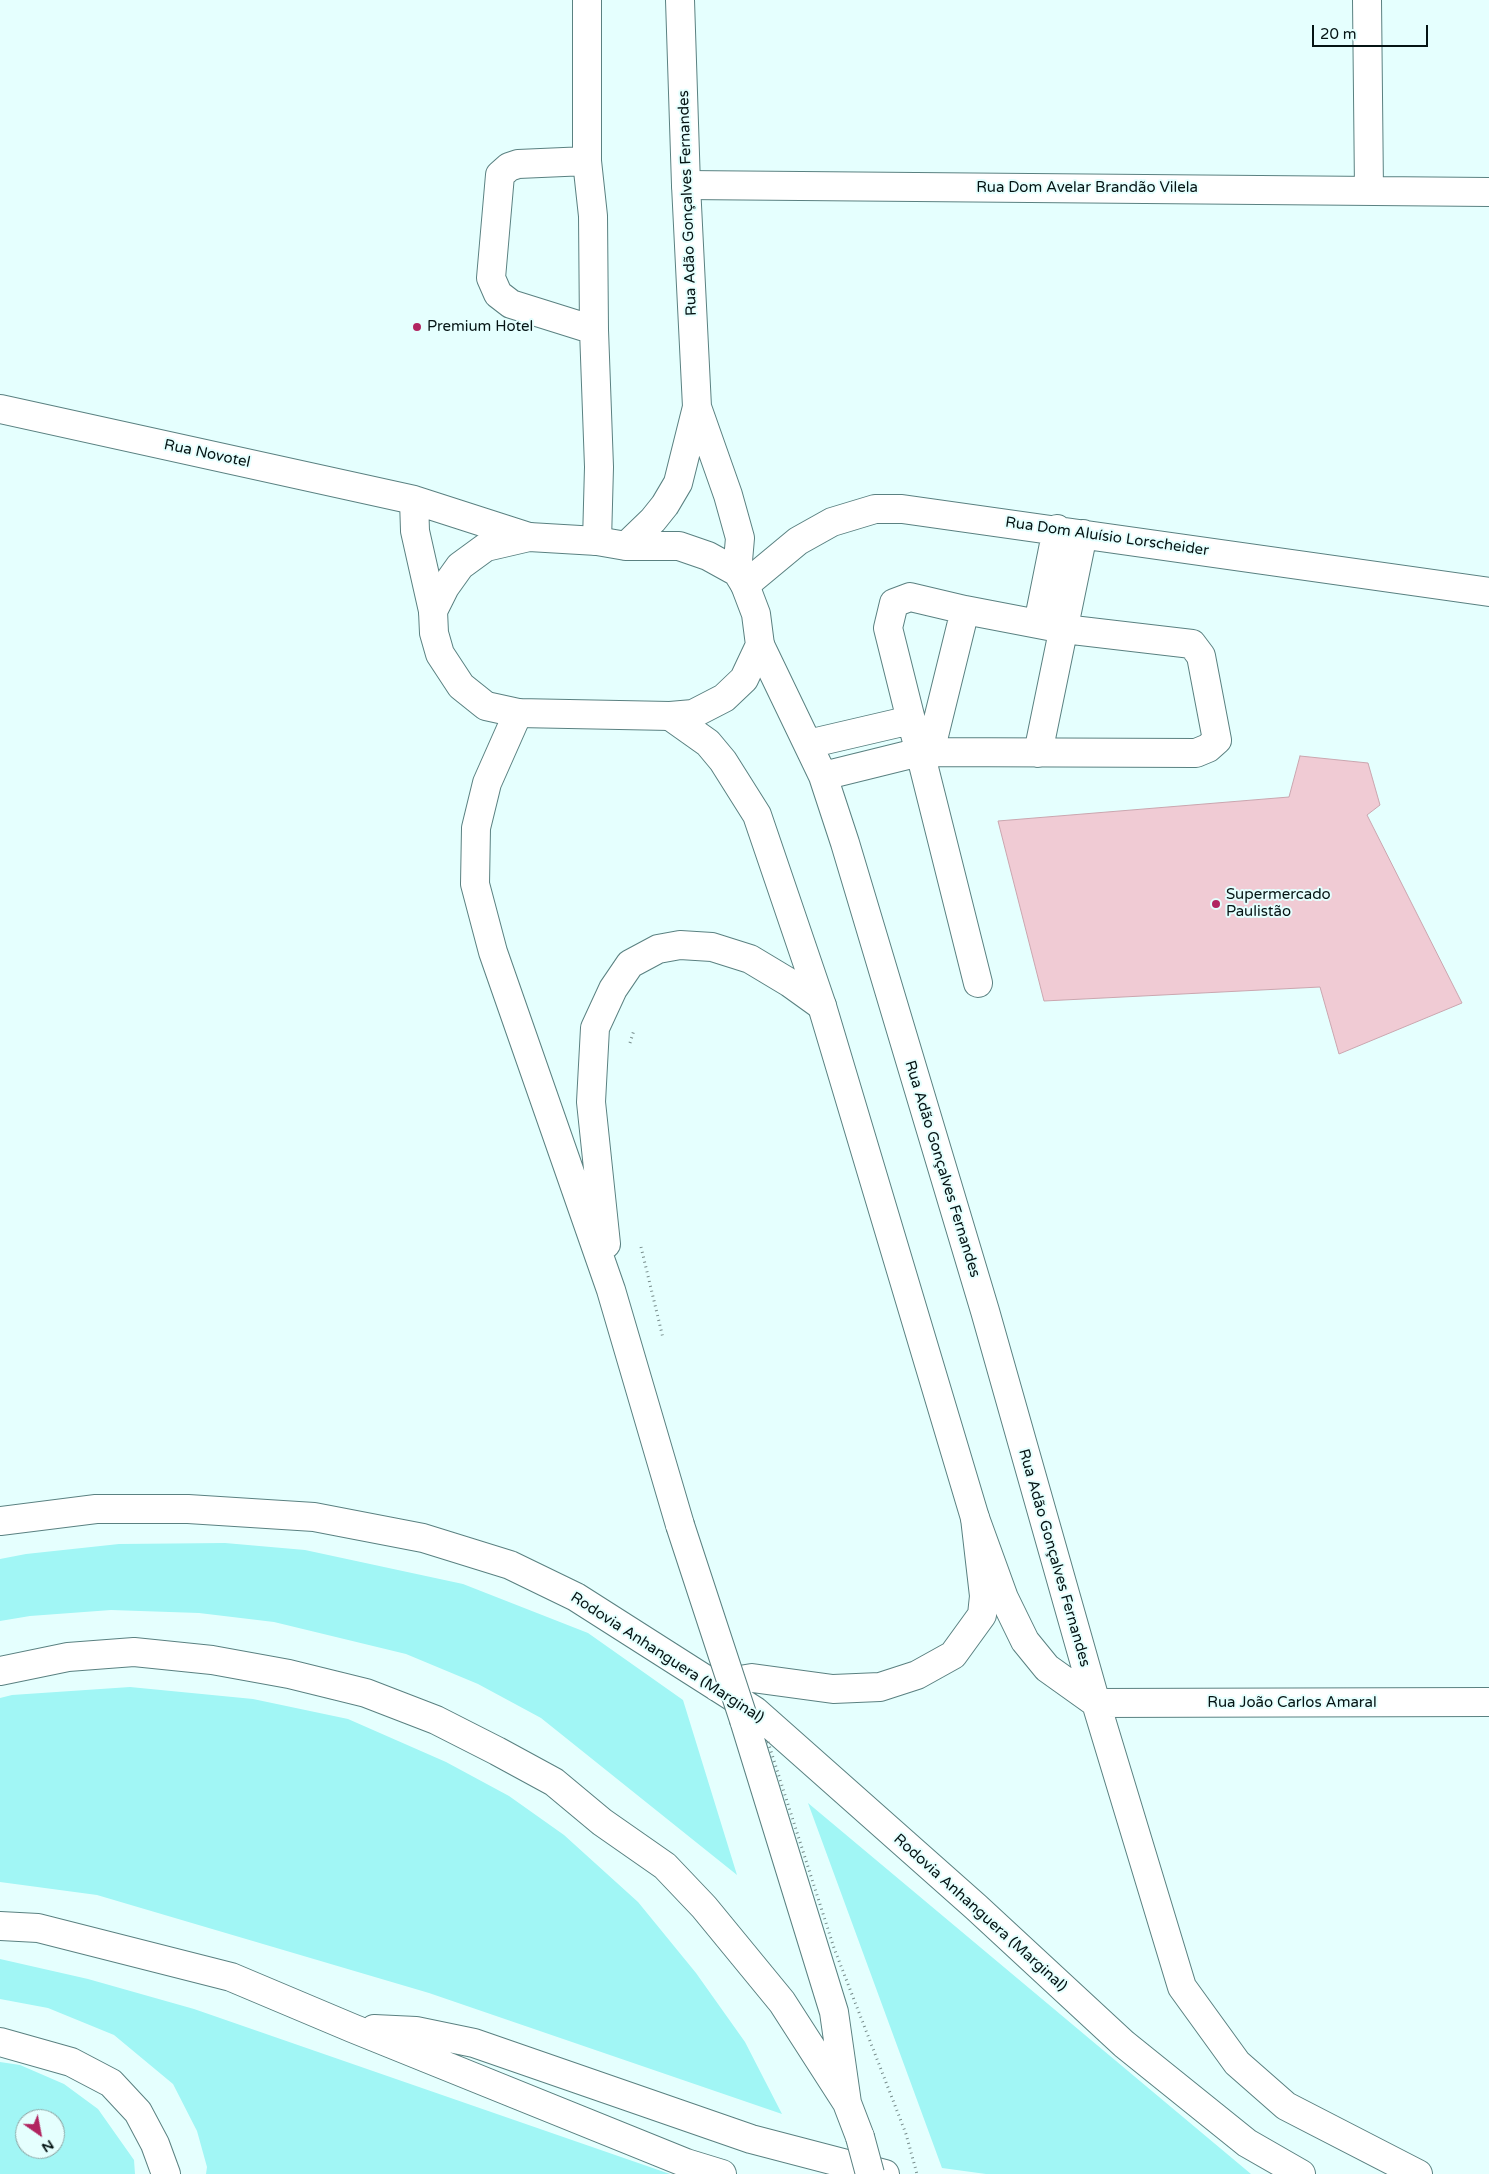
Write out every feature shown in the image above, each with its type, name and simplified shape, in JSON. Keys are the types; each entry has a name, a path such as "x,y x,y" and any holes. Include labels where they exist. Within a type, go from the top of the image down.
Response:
{"main road":[{"path":"587,0 587,161 593,216 594,330 599,467 597,541"},
{"name":"Rua Adão Gonçalves Fernandes","path":"680,0 686,186 697,407 728,495 740,538 741,578"},
{"path":"1367,0 1369,190"},
{"path":"587,161 518,164 509,167 500,175 491,278 498,294 511,304 594,330"},
{"name":"Rua Dom Avelar Brandão Vilela","path":"686,186 1489,192"},
{"name":"Rua Adão Gonçalves Fernandes","path":"626,546 659,513 678,483 697,407"},
{"name":"Rua Novotel","path":"0,409 414,500 530,538"},
{"path":"414,500 415,531 433,611 434,633 440,654 461,686 486,706 518,712 670,716 692,714 724,698 744,679 760,645 756,614 741,578 708,556 679,546 626,546 597,541 530,538 486,547 460,566 445,587 433,611"},
{"name":"Rua Dom Aluísio Lorscheider","path":"741,578 798,541 832,522 875,509 902,508 1489,592"},
{"path":"1038,753 1051,626 1056,529"},
{"path":"1051,626 1083,534"},
{"path":"823,776 925,752 1196,753 1208,748 1217,740 1201,656 1192,644 1051,626 965,610 910,597 894,603 888,628 911,720 925,752 978,983"},
{"path":"925,752 965,610"},
{"name":"Rua Adão Gonçalves Fernandes","path":"760,645 823,776 848,853 982,1302 1096,1703 1182,1987 1237,2063 1286,2106 1418,2174"},
{"path":"518,712 487,783 476,828 475,884 493,952 611,1290 680,1524 744,1720 834,2012 848,2103 870,2174"},
{"name":"Rua Adão Gonçalves Fernandes","path":"670,716 708,743 723,760 757,815 822,1006 975,1518 1004,1598 1025,1641 1047,1668 1096,1703"},
{"path":"808,744 911,720"},
{"path":"611,1290 591,1102 595,1028 613,989 630,964 658,949 680,945 712,947 750,959 790,982 822,1006"},
{"name":"Rodovia Anhanguera (Marginal)","path":"0,1521 96,1508 188,1509 314,1517 423,1538 510,1565 576,1597 755,1711 976,1907 1124,2044 1247,2143 1301,2174"},
{"path":"717,1688 734,1681 752,1678 833,1689 880,1687 917,1675 953,1655 982,1615 984,1596 975,1518"},
{"path":"0,1671 68,1657 134,1652 212,1660 289,1674 366,1693 436,1720 554,1782 602,1822 666,1866 704,1907 782,2002 848,2103"},
{"name":"Rua João Carlos Amaral","path":"1096,1703 1489,1702"},
{"path":"0,1926 38,1928 231,1977 352,2028 686,2162 722,2174"},
{"path":"352,2028 416,2031 474,2043 751,2139 885,2174"},
{"path":"0,2042 71,2062 111,2083 138,2112 155,2144 166,2174"}],"path":[{"path":"630,1044 635,1028"},
{"path":"640,1242 665,1343"},
{"path":"766,1732 834,1948 906,2134 917,2174"}],"shaded area":[{"path":"225,1543 305,1550 463,1584 588,1633 683,1700 737,1875 541,1718 478,1684 406,1654 274,1622 199,1613 111,1610 30,1616 0,1621 0,1559 26,1554 119,1544"},
{"path":"130,1687 253,1699 348,1719 446,1762 509,1796 564,1835 638,1902 696,1973 745,2042 782,2114 429,1993 97,1895 0,1882 0,1698 12,1695"},
{"path":"808,1803 1251,2174 986,2174 942,2168"},
{"path":"0,1959 88,1979 194,2009 670,2174 206,2174 207,2167 197,2131 173,2084 114,2035 48,2008 0,1999"},
{"path":"0,2062 20,2065 64,2084 98,2109 134,2160 135,2174 0,2174"}],"building":[{"name":"Supermercado Paulistão","path":"1300,756 1368,763 1380,805 1367,815 1462,1003 1339,1054 1320,987 1044,1001 998,821 1289,797"}],"place":[{"name":"Premium Hotel","path":"417,327"},
{"name":"Supermercado Paulistão","path":"1216,904"}]}
